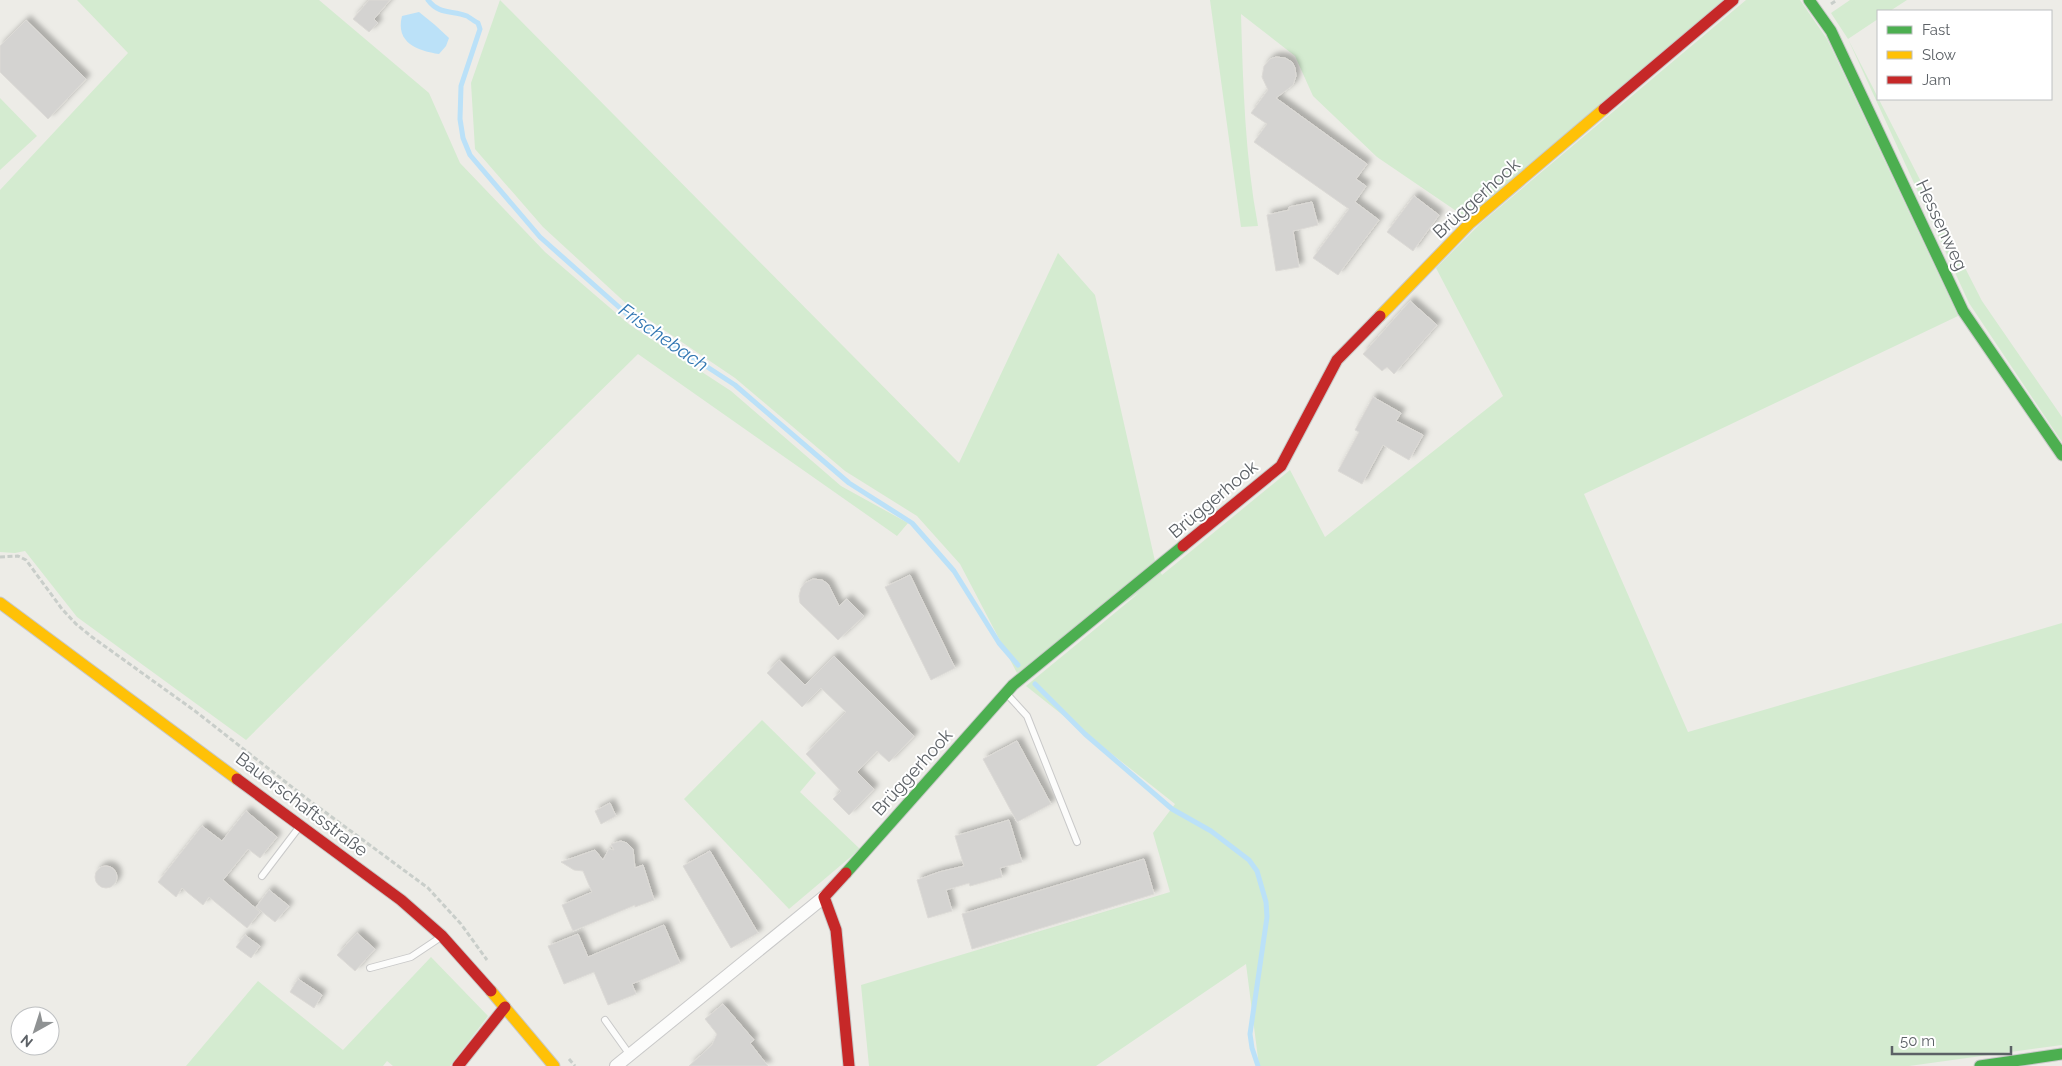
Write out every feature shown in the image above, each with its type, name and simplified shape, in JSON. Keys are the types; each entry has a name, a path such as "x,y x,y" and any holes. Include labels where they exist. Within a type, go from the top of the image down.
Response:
{"street":[{"name":"Brüggerhook","path":"824,898 1013,685 1281,466 1337,360 1470,223 1733,0"},
{"name":"Hessenweg","path":"1809,0 1831,31 1963,311 2062,455"},
{"name":"Bauerschaftsstraße","path":"0,603 401,900 442,936 554,1066"},
{"path":"616,1066 824,898 836,930 849,1066"},
{"path":"458,1066 505,1007"},
{"path":"1980,1066 2062,1054"}],"lane":[{"path":"1006,693 1027,716 1077,842"},
{"path":"262,876 301,825"},
{"path":"370,968 411,957 442,936"},
{"path":"606,1020 630,1055"}],"path":[{"path":"0,557 18,556 26,560 62,609 76,624 188,706 306,798 428,888 461,924 489,962"},
{"path":"568,1059 574,1066"}],"green space":[{"path":"77,0 319,0 429,93 460,163 545,252 630,325 731,391 841,486 908,523 897,536 638,354 246,740 77,617 25,551 15,553 0,552 0,190 128,53"},
{"path":"500,0 959,463 1058,253 1095,295 1155,561 1162,575 1290,470 1325,537 1503,396 1436,268 1481,223 1746,0 1800,0 1827,39 1958,316 1584,494 1688,732 2062,623 2062,1045 1909,1066 1259,1066 1246,964 1096,1066 869,1066 861,985 1170,892 1153,833 1175,804 1026,686 1139,593 1017,673 960,564 917,516 845,471 735,378 630,307 543,227 475,149 471,83"},
{"path":"1210,0 1724,0 1468,219 1377,157 1313,96 1295,56 1241,14 1247,147 1258,226 1241,227"},
{"path":"1850,0 1907,0 1892,10 1877,10 1877,20 1848,39 1831,13"},
{"path":"1848,39 1877,96 1877,100 1879,100 1982,301 2062,417 2062,442 1969,303"},
{"path":"0,98 37,136 0,170"},
{"path":"762,720 816,773 800,792 860,849 789,909 684,799"},
{"path":"431,957 488,1016 450,1066 393,1066 387,1061 383,1066 186,1066 258,981 343,1050"}],"water":[{"path":"419,12 449,38 446,46 439,54 416,48 405,39 402,33 402,16"}],"building":[{"path":"369,0 390,0 374,19 378,23 369,32 353,19"},
{"path":"26,20 86,79 48,119 0,72 0,46"},
{"path":"1276,57 1285,58 1292,62 1296,76 1293,85 1276,98 1367,164 1356,179 1366,186 1355,202 1379,220 1338,275 1313,258 1349,209 1254,142 1267,124 1251,113 1268,90 1262,77 1264,66 1270,59"},
{"path":"1414,196 1439,215 1413,251 1387,232"},
{"path":"1312,202 1318,225 1293,231 1299,267 1276,271 1267,215 1289,210 1289,207"},
{"path":"1410,301 1437,325 1394,374 1387,367 1382,371 1363,354"},
{"path":"1373,397 1401,413 1396,421 1423,435 1409,460 1383,445 1362,484 1338,471 1359,432 1355,430"},
{"path":"910,575 955,668 931,680 885,587"},
{"path":"813,579 822,580 828,584 839,606 847,599 864,616 838,640 800,603 801,588 805,583"},
{"path":"834,656 914,736 889,762 877,751 857,772 874,789 849,815 833,799 841,791 806,754 846,712 821,688 802,707 767,673 779,660 805,685"},
{"path":"1017,741 1051,804 1017,822 983,759"},
{"path":"610,803 616,816 601,824 595,811"},
{"path":"246,811 277,837 260,858 248,849 223,880 260,912 247,928 209,897 203,905 182,888 176,897 158,882 202,826 222,841"},
{"path":"1009,820 1022,862 1000,868 1002,877 970,886 969,883 946,890 952,911 928,918 917,880 964,866 955,836"},
{"path":"621,841 627,843 633,849 635,868 643,865 654,900 635,907 635,905 573,931 562,905 592,892 583,871 574,870 561,862 595,850 603,860 609,849 614,850 611,844"},
{"path":"710,851 758,933 731,948 683,866"},
{"path":"1144,859 1154,894 972,949 962,914"},
{"path":"106,866 114,869 117,877 114,885 106,888 98,885 95,877 98,869"},
{"path":"269,890 289,906 275,922 256,907"},
{"path":"664,925 680,963 632,984 636,994 608,1005 594,972 564,984 548,946 578,934 588,957"},
{"path":"357,933 375,949 355,971 337,955"},
{"path":"245,935 260,946 251,958 236,947"},
{"path":"298,979 322,995 314,1008 290,992"},
{"path":"723,1004 754,1040 750,1043 768,1066 689,1066 712,1045 717,1034 705,1019"}],"waterway":[{"name":"Frischebach","path":"428,0 432,5 441,10 467,16 478,23 480,29 461,86 460,119 463,138 470,155 540,237 629,316 735,385 849,483 912,523 954,571 999,643 1018,665"},
{"path":"1035,684 1085,734 1172,809 1211,831 1249,860 1257,871 1266,902 1267,917 1250,1034 1258,1066"}],"traffic: fast":[{"path":"1809,0 1831,31 1963,311 2062,455"},
{"path":"846,873 1013,685 1183,546"},
{"path":"1980,1066 2062,1054"}],"traffic: slow":[{"path":"1380,316 1470,223 1604,109"},
{"path":"0,603 237,779"},
{"path":"491,991 554,1066"}],"traffic: jam":[{"path":"1604,109 1733,0"},
{"path":"1183,546 1281,466 1337,360 1380,316"},
{"path":"237,779 401,900 442,936 491,991"},
{"path":"846,873 824,897 836,930 849,1066"},
{"path":"458,1066 505,1007"}]}
